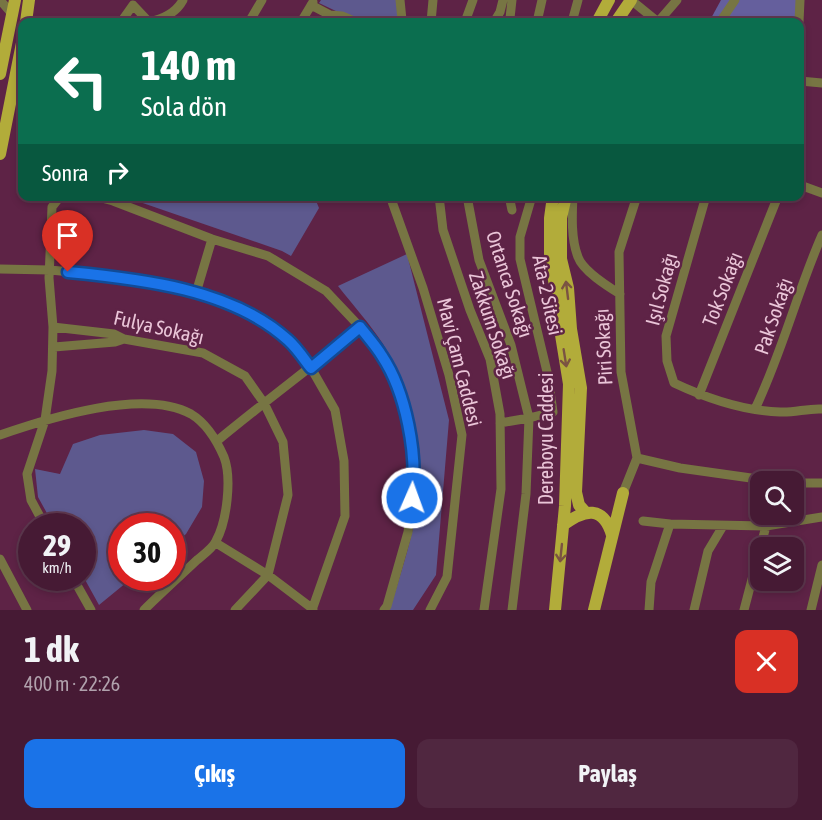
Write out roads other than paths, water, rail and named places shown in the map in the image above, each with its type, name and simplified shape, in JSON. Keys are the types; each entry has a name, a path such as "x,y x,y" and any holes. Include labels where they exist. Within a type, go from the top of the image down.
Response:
{"main road":[{"path":"0,74 15,0"},
{"path":"27,18 29,0"},
{"path":"599,18 609,0"},
{"path":"619,18 631,0"},
{"path":"13,15 18,21"},
{"path":"0,154 18,63"},
{"name":"Dereboyu Caddesi","path":"553,201 550,218 550,260 569,384 563,525 555,610"},
{"name":"Dereboyu Caddesi","path":"565,201 561,218 561,259 568,288 571,330 581,388 576,492 579,505 586,513"},
{"path":"601,515 616,504 623,494"},
{"path":"594,610 623,494"},
{"path":"563,525 586,513 601,515 607,521 612,537"}],"street":[{"path":"0,0 13,15"},
{"path":"164,18 179,7 183,0"},
{"path":"251,18 262,0"},
{"path":"400,0 402,18"},
{"path":"431,18 433,0"},
{"path":"466,18 473,0"},
{"path":"496,18 503,0"},
{"path":"508,18 513,0"},
{"path":"538,18 542,0"},
{"path":"573,18 578,0"},
{"path":"631,0 653,18"},
{"path":"661,18 677,0"},
{"path":"723,18 735,0"},
{"path":"799,18 800,0"},
{"path":"123,18 132,3 145,18"},
{"path":"304,18 313,3 333,18"},
{"path":"330,15 347,18"},
{"path":"804,81 822,83"},
{"path":"804,186 822,193"},
{"path":"38,513 31,500 27,474 45,420 54,347 50,270 52,207 57,201"},
{"path":"113,201 212,239 268,256 326,291 360,327 383,356 406,408 415,481 408,532 384,610"},
{"name":"Mavi Çam Caddesi","path":"392,201 423,288 449,375 462,435 447,577 430,610"},
{"name":"Zakkum Sokağı","path":"440,201 443,230 470,310 490,359 500,423 501,489 484,610"},
{"name":"Ortanca Sokağı","path":"467,201 479,260 511,345 529,418"},
{"path":"509,201 512,210"},
{"name":"Ata-2 Sitesi","path":"500,423 554,412 548,376 520,259 520,237 531,201"},
{"path":"573,201 573,230 578,259 599,281 620,294"},
{"name":"Piri Sokağı","path":"635,201 619,252 621,372 637,458"},
{"name":"Işıl Sokağı","path":"705,201 666,336 667,361 674,383 699,395 755,409 782,412 822,409"},
{"name":"Tok Sokağı","path":"699,395 776,201"},
{"name":"Pak Sokağı","path":"755,409 770,378 822,235"},
{"path":"196,293 212,239"},
{"path":"0,269 50,270 124,277 212,297 261,320 288,340 311,368 335,410 344,461 345,516 313,609 268,575 216,543"},
{"name":"Fulya Sokağı","path":"53,327 114,334 124,339 203,353 246,376 264,402 283,442 288,495 268,575 235,610"},
{"path":"217,441 360,327"},
{"path":"54,347 115,342 124,339"},
{"path":"0,435 45,420 120,404 155,404 190,414 217,441 227,465 226,513 216,543 144,610"},
{"path":"512,610 526,494 529,418"},
{"path":"623,494 637,458 680,468 750,478"},
{"path":"804,483 822,483"},
{"path":"644,521 670,524 766,526 822,517"},
{"path":"649,610 651,582 670,524"},
{"path":"694,610 708,551 723,526"},
{"path":"744,610 766,526"},
{"path":"0,559 27,610"},
{"path":"811,610 822,565"},
{"path":"81,591 91,610"}]}
